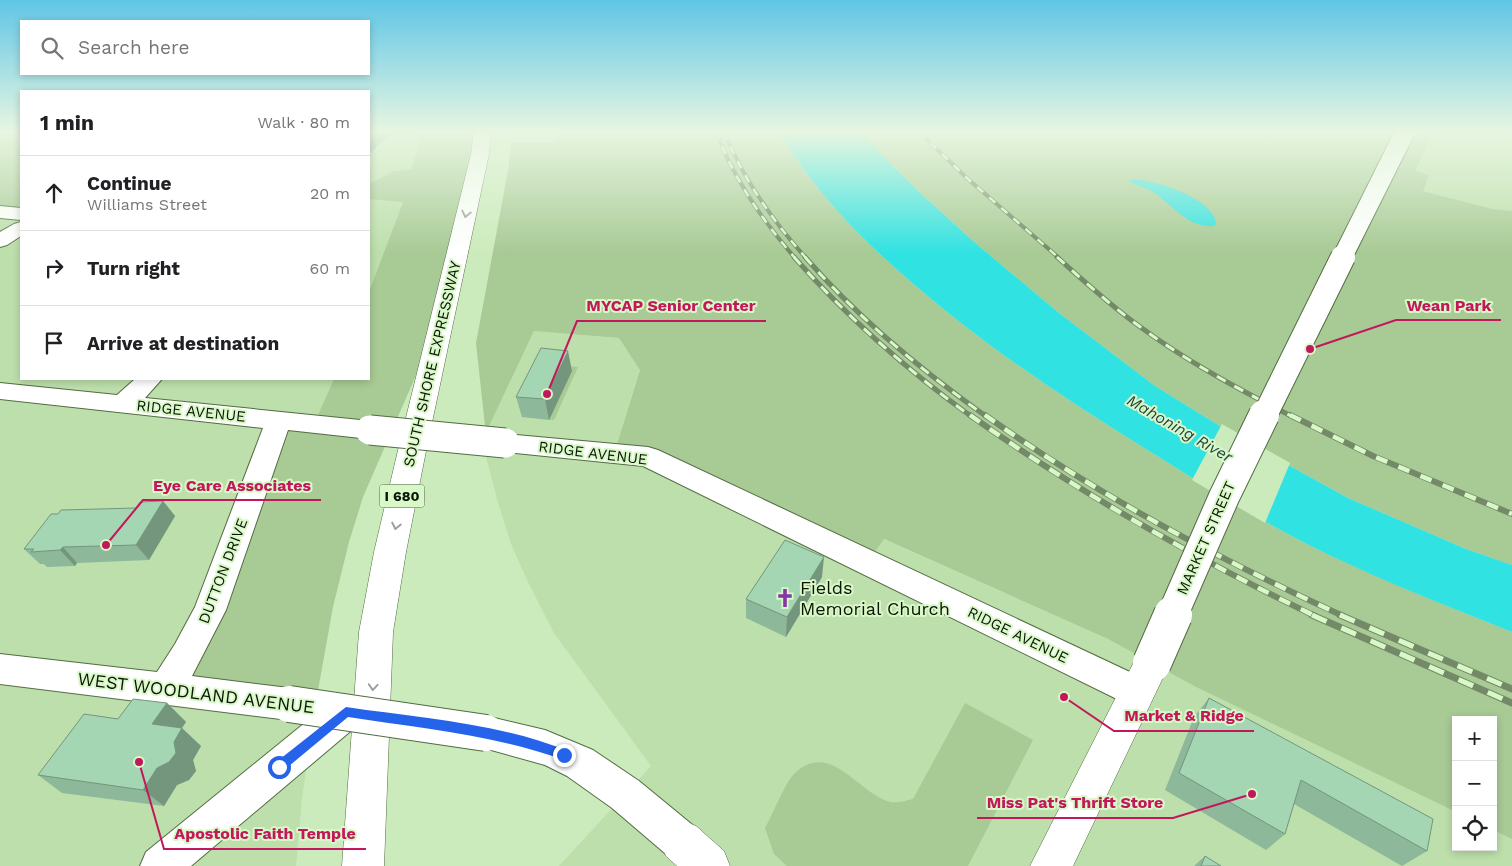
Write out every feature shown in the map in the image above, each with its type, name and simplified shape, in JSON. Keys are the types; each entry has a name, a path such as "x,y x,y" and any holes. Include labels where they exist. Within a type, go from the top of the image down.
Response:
{"main road":[{"name":"SOUTH SHORE EXPRESSWAY","path":"363,866 376,632 392,542 476,172"},
{"name":"MARKET STREET","path":"1051,866 1144,677 1224,497 1384,172"}],"street":[{"path":"0,212 20,214"},
{"path":"0,241 20,229"},
{"path":"123,404 149,380"},
{"name":"RIDGE AVENUE","path":"0,392 648,457 1144,677"},
{"name":"DUTTON DRIVE","path":"165,689 187,655 210,610 279,420"},
{"name":"WEST WOODLAND AVENUE","path":"0,669 289,704 486,733 528,742 564,755 599,775 695,854"},
{"path":"160,866 346,712"}],"shaded area":[{"path":"0,172 20,172 20,208 0,206"},
{"path":"370,172 411,172 403,202 370,289"},
{"path":"391,172 474,172 444,311 363,497 349,542 333,607 315,707 165,689 279,420 314,424 334,380 370,380 370,289 403,202 370,199 370,183"},
{"path":"508,172 806,172 846,220 893,266 922,291 1013,362 1108,426 1242,508 1305,543 1381,578 1512,632 1512,839 1497,832 1497,716 1452,716 1452,810 1196,687 1108,639 884,539 867,563 648,457 614,454 640,370 619,338 534,331 482,441 485,426 476,343"},
{"path":"900,172 1421,172 1429,175 1423,191 1493,209 1512,211 1512,565 1466,549 1348,498 1241,439 1155,386 1059,313 973,241"},
{"path":"1416,172 1512,172 1512,211 1493,209 1423,191"},
{"path":"0,206 20,208 20,380 334,380 314,424 315,707 302,799 296,866 0,866"},
{"path":"534,331 619,338 640,369 614,454 648,457 867,562 883,539 1108,639 1196,687 1452,810 1452,851 1497,851 1497,832 1512,839 1512,866 559,866 651,766 554,633 511,544 482,441"},
{"path":"548,365 578,367 554,420 549,420"},
{"path":"965,703 1033,740 968,866 787,866 774,854 765,828 790,778 794,774 807,765 819,762 831,765 842,771 887,801 897,802 913,799"}],"water":[{"name":"Mahoning River","path":"806,172 900,172 973,241 1059,313 1155,386 1241,439 1348,498 1466,549 1512,565 1512,632 1381,579 1284,532 1108,426 1044,384 952,316 877,251"},
{"path":"1134,179 1156,183 1193,198 1212,213 1216,222 1215,226 1196,224 1189,220 1153,192 1128,181"}],"pier":[{"path":"1222,424 1290,463 1265,523 1192,480"}],"building":[{"path":"541,348 568,351 545,399 516,397"},
{"path":"163,501 136,545 63,547 60,550 31,552 34,549 24,549 51,514 58,514 61,510 136,508 140,502"},
{"path":"785,540 824,557 787,617 746,599"},
{"path":"1209,698 1433,819 1427,851 1301,780 1285,834 1179,773"},
{"path":"133,699 167,703 152,724 182,728 174,742 176,753 169,762 157,768 143,790 38,775 84,714 118,719"},
{"path":"1205,856 1221,866 1201,866"}],"railway":[{"path":"734,172 771,229 795,258"},
{"path":"743,172 760,199 806,258"},
{"path":"961,172 1059,258"},
{"path":"794,257 856,322 924,381 972,417"},
{"path":"805,257 868,322 914,362 987,417"},
{"path":"1057,257 1097,293 1157,339 1214,374 1293,417"},
{"path":"970,415 1095,498 1226,571 1315,616"},
{"path":"985,415 1027,444 1115,499 1250,572 1343,616"},
{"path":"1290,415 1373,456 1512,514"},
{"path":"1312,615 1512,703"},
{"path":"1340,615 1512,689"}],"place":[{"name":"Wean Park","path":"1310,349"},
{"name":"MYCAP Senior Center","path":"547,394"},
{"name":"Eye Care Associates","path":"106,545"},
{"name":"Fields Memorial Church","path":"785,598"},
{"name":"Market & Ridge","path":"1064,697"},
{"name":"Apostolic Faith Temple","path":"139,762"},
{"name":"Miss Pat's Thrift Store","path":"1252,794"}],"route":[{"path":"279,767 346,712 486,733 528,742 564,755"}]}
